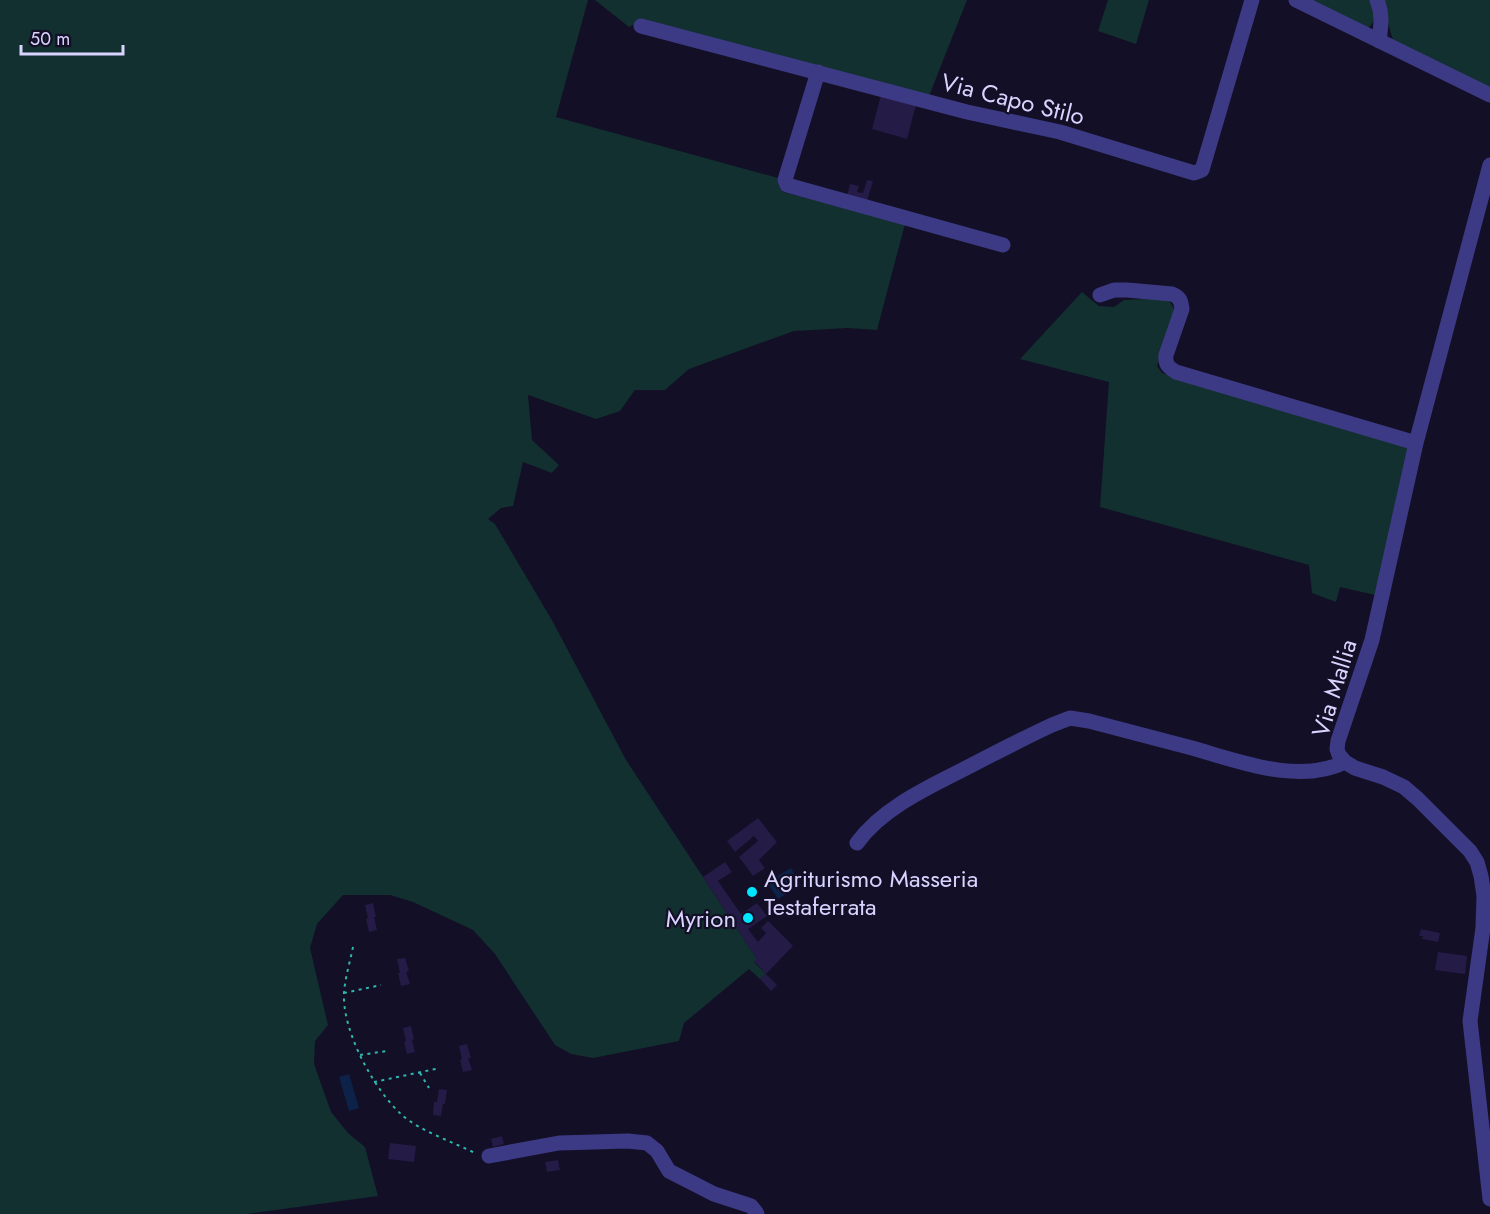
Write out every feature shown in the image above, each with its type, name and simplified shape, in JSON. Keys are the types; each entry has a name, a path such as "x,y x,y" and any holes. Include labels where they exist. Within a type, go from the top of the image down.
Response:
{"street":[{"name":"Via Capo Stilo","path":"640,26 967,112 1060,132 1194,173 1202,170 1252,0"},
{"path":"1296,0 1490,95"},
{"path":"1377,0 1382,22 1379,41"},
{"path":"818,72 785,180 787,185 1003,245"},
{"name":"Via Mallia","path":"1490,165 1416,443 1372,640 1337,749 1345,762 1355,768 1404,787 1470,851 1477,862 1484,896 1483,928 1470,1021 1490,1198"},
{"path":"1100,295 1114,290 1126,290 1178,296 1182,309 1166,355 1166,363 1176,372 1416,443"},
{"path":"857,843 877,821 925,789 1052,724 1070,718 1270,769 1317,771 1345,762"},
{"path":"489,1156 559,1143 628,1141 647,1143 657,1151 669,1171 714,1194 751,1206 757,1214"}],"path":[{"path":"353,947 344,993 347,1014 360,1056 374,1082 402,1115 416,1125 476,1154 489,1156"},
{"path":"344,993 381,985"},
{"path":"360,1056 387,1051"},
{"path":"374,1082 441,1068"},
{"path":"420,1073 429,1088"}],"green space":[{"path":"0,0 588,0 556,117 778,178 783,192 905,224 877,330 847,328 794,331 689,369 665,390 635,390 620,411 596,419 528,395 532,440 559,465 552,473 523,462 513,506 501,508 488,519 495,524 553,622 626,760 757,959 754,962 766,974 760,979 749,969 684,1023 679,1041 593,1058 571,1054 555,1045 495,954 473,930 413,902 390,895 343,895 317,924 310,948 328,1025 315,1041 314,1064 331,1112 348,1133 365,1147 378,1196 247,1214 0,1214"},
{"path":"595,0 967,0 929,96 642,20 629,27"},
{"path":"1108,0 1149,0 1136,44 1098,31"},
{"path":"1308,0 1373,0 1374,20 1366,29"},
{"path":"1381,0 1490,0 1490,88 1393,40"},
{"path":"1082,292 1099,306 1114,307 1124,300 1168,298 1175,311 1157,366 1162,373 1408,445 1375,595 1340,587 1336,602 1312,593 1309,565 1100,507 1109,382 1020,359"}],"water":[{"path":"791,868 801,885 778,899 767,882"},
{"path":"349,1074 359,1108 349,1111 339,1077"}],"building":[{"path":"881,95 916,105 907,139 872,129"},
{"path":"867,180 873,181 867,201 847,196 850,184 859,186 857,192 863,193"},
{"path":"758,818 777,842 759,860 765,868 753,876 739,857 758,841 754,836 735,852 727,841"},
{"path":"725,862 732,872 718,881 741,914 757,903 767,916 748,929 758,942 766,933 761,928 768,921 793,946 766,974 754,961 757,959 703,877"},
{"path":"373,903 377,930 369,932 365,905"},
{"path":"1421,929 1440,933 1438,942 1422,939 1423,936 1419,936"},
{"path":"1438,952 1467,956 1465,974 1435,970"},
{"path":"405,958 410,984 401,986 397,959"},
{"path":"766,974 777,985 771,991 760,979"},
{"path":"411,1026 415,1052 407,1054 403,1028"},
{"path":"467,1044 472,1070 463,1072 459,1046"},
{"path":"439,1089 447,1090 441,1116 433,1115 434,1102 437,1102"},
{"path":"502,1136 504,1144 493,1147 491,1139"},
{"path":"390,1143 416,1146 414,1162 388,1159"},
{"path":"558,1160 560,1170 547,1172 545,1162"}],"place":[{"name":"Agriturismo Masseria Testaferrata","path":"752,892"},
{"name":"Myrion","path":"748,918"}]}
